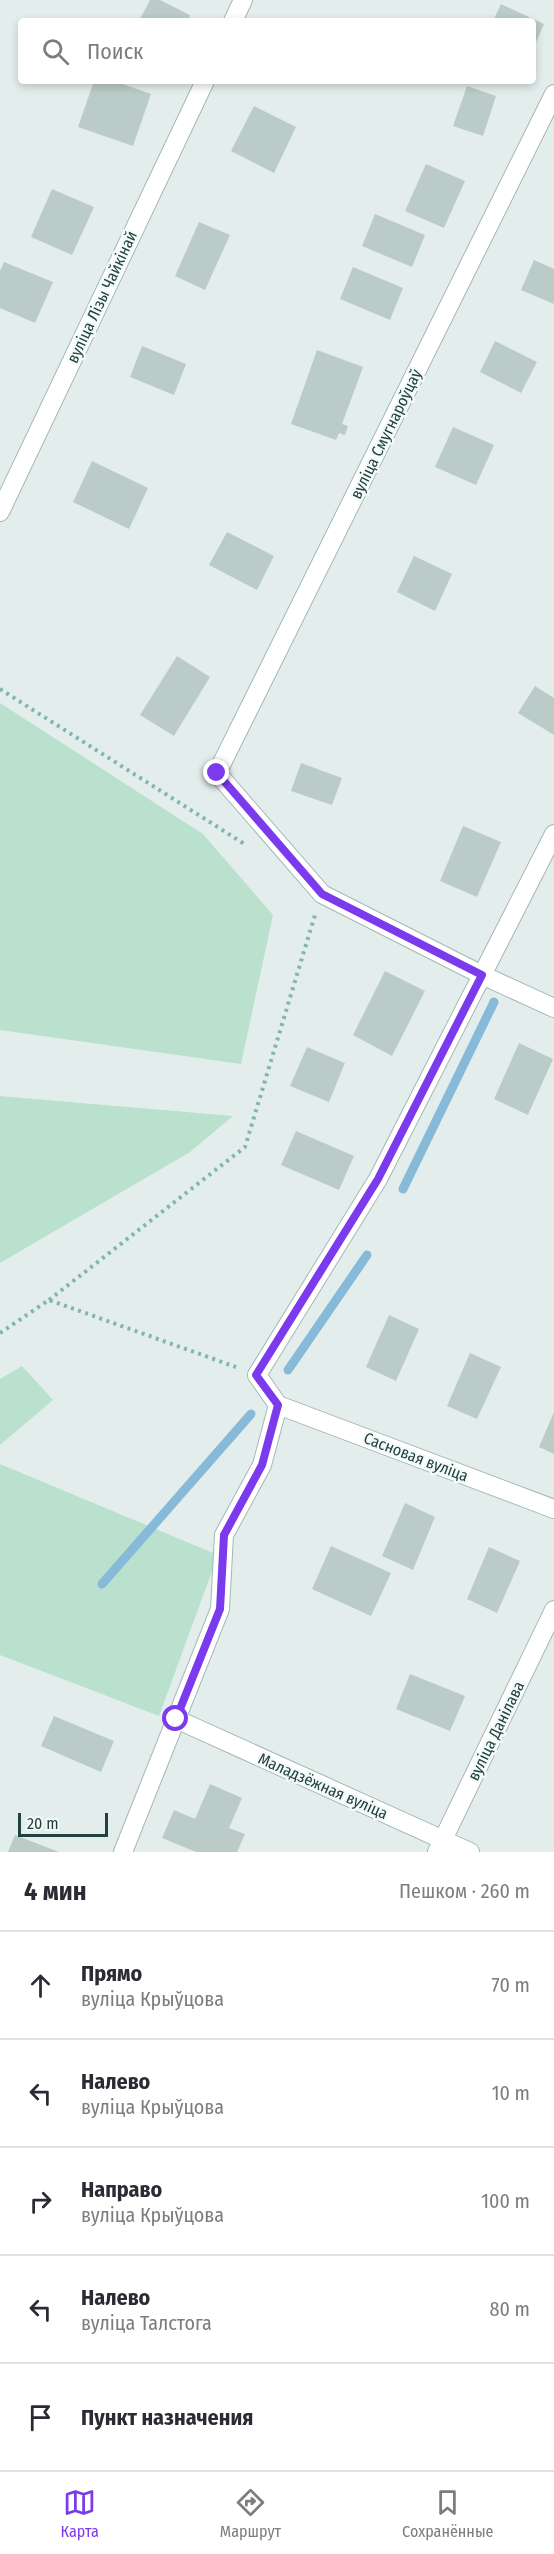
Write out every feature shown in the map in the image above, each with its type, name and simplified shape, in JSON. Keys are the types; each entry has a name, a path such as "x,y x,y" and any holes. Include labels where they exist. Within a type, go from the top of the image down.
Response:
{"street":[{"path":"234,18 243,0"},
{"name":"вуліца Лізы Чайкінай","path":"0,512 203,84"},
{"name":"вуліца Смугнароўцаў","path":"322,894 217,773 554,94"},
{"path":"123,1852 220,1609 224,1535 262,1465 278,1405 256,1375 378,1179 554,834"},
{"path":"322,894 482,975 554,1008"},
{"name":"Сасновая вуліца","path":"278,1405 554,1509"},
{"name":"вуліца Данілава","path":"440,1846 554,1610"},
{"name":"Маладзёжная вуліца","path":"176,1719 440,1846 470,1852"}],"path":[{"path":"0,689 251,849"},
{"path":"0,1333 49,1300 245,1147 322,894"},
{"path":"49,1300 256,1375"}],"green space":[{"path":"0,703 203,834 273,915 241,1064 0,1030"},
{"path":"0,1096 233,1116 190,1152 0,1263"},
{"path":"22,1366 53,1400 0,1445 0,1379"},
{"path":"0,1464 218,1555 159,1716 0,1655"}],"building":[{"path":"150,0 160,0 190,15 189,18 141,18"},
{"path":"501,4 531,18 494,18"},
{"path":"536,20 544,24 536,42"},
{"path":"93,84 123,84 151,94 133,146 78,127"},
{"path":"467,86 496,96 483,136 453,126"},
{"path":"254,106 296,127 274,173 231,151"},
{"path":"426,164 465,181 444,228 405,211"},
{"path":"52,189 94,207 72,255 31,237"},
{"path":"375,214 425,235 412,267 362,246"},
{"path":"199,222 230,235 205,290 175,276"},
{"path":"534,260 554,269 554,304 521,290"},
{"path":"4,262 53,282 35,323 0,308 0,271"},
{"path":"353,267 403,288 390,320 340,299"},
{"path":"495,341 537,362 521,393 480,372"},
{"path":"142,346 186,364 174,395 130,377"},
{"path":"317,350 363,367 342,424 348,426 345,435 339,433 336,440 291,424"},
{"path":"453,427 494,445 476,485 435,467"},
{"path":"92,461 148,488 129,529 73,502"},
{"path":"227,532 274,556 257,590 209,565"},
{"path":"414,556 452,574 435,611 397,592"},
{"path":"177,656 210,677 174,736 140,715"},
{"path":"535,686 554,698 554,735 518,713"},
{"path":"301,763 342,778 332,805 291,791"},
{"path":"463,826 501,842 477,897 440,881"},
{"path":"385,971 425,991 392,1056 353,1035"},
{"path":"519,1043 553,1059 528,1115 494,1099"},
{"path":"307,1047 345,1063 329,1102 290,1086"},
{"path":"296,1131 354,1156 339,1190 281,1165"},
{"path":"389,1315 419,1329 396,1381 366,1367"},
{"path":"470,1353 501,1367 477,1419 447,1406"},
{"path":"554,1412 554,1454 539,1447"},
{"path":"405,1503 435,1517 413,1570 382,1556"},
{"path":"331,1546 391,1573 371,1616 312,1589"},
{"path":"489,1547 520,1561 497,1613 467,1599"},
{"path":"410,1674 465,1696 450,1731 396,1709"},
{"path":"54,1716 114,1741 101,1772 41,1746"},
{"path":"210,1784 242,1798 229,1828 245,1834 237,1852 196,1852 162,1838 174,1810 195,1819"},
{"path":"15,1835 59,1852 8,1852"}],"waterway":[{"path":"403,1189 494,1002"},
{"path":"288,1370 367,1255"},
{"path":"102,1584 251,1414"}],"route":[{"path":"176,1719 220,1609 224,1535 262,1465 278,1405 256,1375 378,1179 482,975 322,894 217,773"}]}
